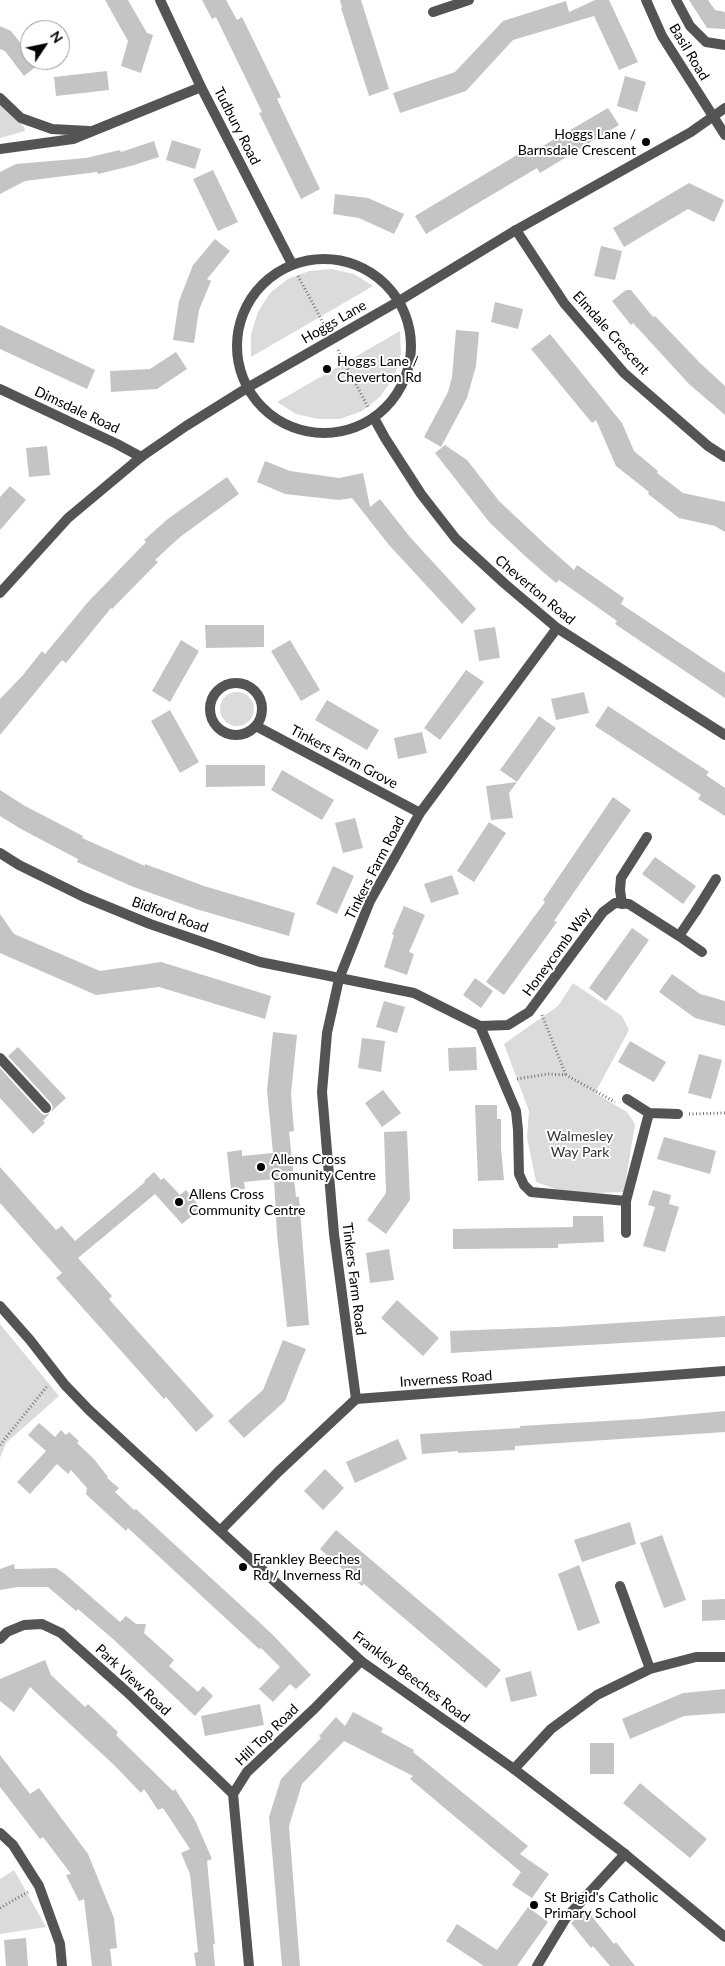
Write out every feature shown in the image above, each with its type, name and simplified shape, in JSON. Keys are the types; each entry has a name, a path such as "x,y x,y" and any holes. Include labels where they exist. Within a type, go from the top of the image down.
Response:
{"street":[{"name":"Tudbury Road","path":"160,0 201,87 292,264"},
{"path":"434,12 469,0"},
{"name":"Basil Road","path":"646,0 662,36 725,135"},
{"path":"676,0 690,26 706,42 725,45"},
{"path":"0,149 73,139 201,87"},
{"path":"0,98 21,118 52,129 92,131"},
{"name":"Hoggs Lane","path":"0,593 68,518 141,457 247,388 399,301 516,230 691,132 725,108"},
{"name":"Elmdale Crescent","path":"516,230 564,303 624,373 708,446 725,457"},
{"path":"317,258 343,260 371,272 392,290 409,325 412,346 409,367 402,385 392,401 374,418 355,428 334,433 318,434 287,426 273,417 254,400 239,368 236,347 242,313 250,298 260,286 274,273 292,264 317,258"},
{"name":"Dimsdale Road","path":"0,389 141,457"},
{"name":"Cheverton Road","path":"374,418 420,494 456,539 504,584 557,628 725,734"},
{"name":"Tinkers Farm Road","path":"356,1400 334,1234 322,1092 327,1034 339,979 370,901 420,813 557,628"},
{"path":"235,683 251,688 257,694 262,710 256,726 242,734 233,735 218,728 213,721 211,704 219,690 226,685 235,683"},
{"name":"Tinkers Farm Grove","path":"256,726 420,813"},
{"path":"647,837 621,878 622,904 628,904 702,952"},
{"name":"Bidford Road","path":"0,853 84,897 150,924 260,962 339,979"},
{"path":"679,936 716,879"},
{"name":"Honeycomb Way","path":"339,979 414,993 480,1026 508,1025 529,1012 603,912 615,903 622,904"},
{"path":"480,1026 516,1110 519,1174 524,1185 531,1192 626,1202"},
{"path":"0,1058 46,1108"},
{"path":"627,1100 649,1113 678,1114"},
{"path":"626,1233 626,1202 649,1113"},
{"name":"Frankley Beeches Road","path":"0,1306 89,1410 361,1661 514,1769 625,1854 725,1937"},
{"name":"Inverness Road","path":"356,1400 725,1371"},
{"path":"221,1530 278,1472 356,1400"},
{"path":"620,1586 650,1669"},
{"name":"Park View Road","path":"0,1639 8,1632 24,1625 42,1624 61,1633 233,1794"},
{"path":"514,1769 551,1729 597,1695 650,1669 696,1657 725,1657"},
{"name":"Hill Top Road","path":"233,1794 247,1772 314,1710 361,1661"},
{"path":"233,1794 249,1966"},
{"path":"0,1833 13,1845 39,1886 60,1944 62,1966"},
{"path":"537,1966 566,1918 625,1854"}],"path":[{"path":"537,1002 566,1075"},
{"path":"504,1080 548,1074 566,1075 622,1106 627,1100"},
{"path":"678,1114 725,1113"},
{"path":"0,1445 38,1399 43,1390 58,1376"},
{"path":"0,1908 39,1886"}],"green space":[{"path":"0,103 24,127 25,131 0,138"},
{"path":"332,269 354,274 373,286 251,357 251,334 258,312 270,293 288,279 309,271"},
{"path":"400,331 401,354 394,377 380,397 362,411 340,419 318,419 296,414 277,402"},
{"path":"237,692 244,693 249,697 253,702 253,716 249,721 244,725 237,726 230,725 225,721 221,716 220,709 221,702 225,697 230,693"},
{"name":"Walmesley Way Park","path":"573,983 622,1016 629,1030 595,1093 627,1112 635,1124 624,1192 569,1194 536,1182 527,1137 529,1111 504,1044 558,1006"},
{"path":"0,1324 59,1396 6,1443 0,1458"},
{"path":"14,1870 46,1927 0,1934 0,1879"}],"building":[{"path":"105,0 128,0 147,33 153,35 141,73 121,66 128,41"},
{"path":"202,0 226,0 237,20 242,17 281,97 277,99 320,189 301,199 259,113 262,112 216,17 212,19"},
{"path":"340,0 361,0 389,89 369,96"},
{"path":"595,0 609,0 638,62 619,70 594,16 513,40 466,91 400,113 393,93 455,72 503,21 566,1 569,12"},
{"path":"689,0 708,0 715,10 725,12 725,29 707,28"},
{"path":"0,26 11,31 20,42 20,70 32,70 24,76 5,51 0,49"},
{"path":"107,71 109,90 56,96 54,77"},
{"path":"625,76 646,82 637,112 617,106"},
{"path":"608,108 619,125 540,173 537,168 426,234 415,216 522,152 524,157"},
{"path":"172,140 201,149 195,169 166,160"},
{"path":"154,141 159,157 98,174 97,172 25,181 0,194 0,172 16,164 86,158 120,150 121,152"},
{"path":"213,170 238,222 218,231 193,179"},
{"path":"689,183 724,200 714,222 688,209 624,247 613,228"},
{"path":"335,194 368,198 404,214 394,234 359,218 333,214"},
{"path":"215,239 230,251 207,279 211,281 199,310 194,343 173,340 179,301 193,265"},
{"path":"601,246 622,251 615,280 594,276"},
{"path":"626,290 631,290 653,317 655,316 725,386 725,415 689,384 633,323 631,325 612,301"},
{"path":"495,302 523,309 518,329 491,322"},
{"path":"0,325 95,370 87,389 0,349"},
{"path":"456,330 479,332 476,366 467,398 441,447 424,437 448,392 452,377"},
{"path":"550,334 622,423 634,451 658,471 657,473 683,493 725,502 725,532 715,526 679,518 616,466 596,420 592,423 531,349"},
{"path":"176,352 187,369 157,389 111,392 110,371 150,369"},
{"path":"445,445 467,460 499,501 574,570 577,565 624,598 621,604 725,673 725,698 615,624 617,621 559,580 556,583 526,557 490,523 435,453"},
{"path":"47,446 50,475 29,477 26,448"},
{"path":"265,461 290,471 339,478 363,473 370,507 380,499 410,537 476,609 462,624 389,545 352,498 339,500 285,494 257,482"},
{"path":"227,477 239,494 180,537 155,560 158,562 111,608 66,663 62,660 0,735 0,699 23,675 42,651 45,654 88,602 146,542 144,540 169,518"},
{"path":"10,486 26,500 0,530 0,497"},
{"path":"205,625 264,625 264,647 206,648"},
{"path":"495,627 500,658 479,661 474,630"},
{"path":"181,640 199,651 170,702 152,691"},
{"path":"290,640 320,690 301,701 271,651"},
{"path":"466,670 484,682 440,740 424,728"},
{"path":"584,692 589,713 556,720 551,699"},
{"path":"327,700 379,730 367,750 315,720"},
{"path":"608,706 709,772 706,775 725,788 725,816 698,799 701,795 595,726"},
{"path":"170,710 199,762 180,773 151,721"},
{"path":"539,716 556,728 517,782 500,770"},
{"path":"422,732 427,753 398,759 394,738"},
{"path":"206,765 265,765 265,786 206,787"},
{"path":"282,770 334,800 322,820 271,790"},
{"path":"517,782 509,793 513,818 491,820 486,786"},
{"path":"0,790 25,806 83,836 82,838 145,866 145,864 204,886 295,913 289,936 196,909 131,886 77,862 78,859 0,816"},
{"path":"613,797 631,810 554,921 557,922 504,995 486,982 545,902 543,900"},
{"path":"355,818 363,848 343,853 335,823"},
{"path":"489,822 506,833 474,882 457,871"},
{"path":"655,857 696,886 683,904 642,874"},
{"path":"333,866 354,876 337,914 316,904"},
{"path":"452,875 459,894 431,903 424,884"},
{"path":"404,906 425,915 409,952 414,954 407,975 384,967 394,935 392,934"},
{"path":"0,914 14,934 100,971 161,962 271,996 265,1019 159,987 96,995 0,953"},
{"path":"632,928 649,940 606,1001 589,988"},
{"path":"672,974 700,994 725,1001 725,1026 695,1018 659,992"},
{"path":"475,978 493,991 481,1008 463,995"},
{"path":"384,1001 405,1007 397,1033 376,1027"},
{"path":"273,1032 297,1035 291,1094 294,1131 289,1132 296,1197 299,1197 309,1325 287,1327 277,1235 274,1179 244,1182 245,1189 231,1190 227,1152 242,1150 242,1156 273,1153 267,1090"},
{"path":"362,1038 385,1041 381,1072 358,1068"},
{"path":"630,1041 666,1062 654,1082 618,1062"},
{"path":"18,1047 66,1098 51,1112 53,1107 51,1103 8,1056"},
{"path":"476,1047 477,1070 449,1071 448,1048"},
{"path":"699,1054 722,1060 711,1099 688,1093"},
{"path":"0,1068 41,1113 44,1115 50,1113 43,1121 45,1123 33,1134 0,1098"},
{"path":"383,1090 401,1113 382,1127 365,1103"},
{"path":"475,1105 497,1105 497,1119 501,1119 504,1180 478,1181"},
{"path":"407,1131 410,1200 386,1234 367,1220 386,1193 384,1132"},
{"path":"664,1137 716,1151 710,1174 657,1159"},
{"path":"0,1167 56,1230 62,1226 75,1241 145,1182 154,1172 161,1180 164,1178 180,1195 186,1190 201,1208 182,1224 155,1194 78,1258 112,1296 109,1299 115,1306 214,1416 196,1432 56,1278 62,1273 0,1203"},
{"path":"653,1190 671,1195 669,1204 679,1207 665,1252 643,1246 655,1207 648,1205"},
{"path":"573,1216 603,1216 604,1242 558,1244 558,1248 453,1249 453,1229 573,1227"},
{"path":"389,1249 394,1280 370,1283 366,1253"},
{"path":"397,1300 439,1338 423,1356 381,1318"},
{"path":"725,1316 725,1337 451,1353 450,1331 557,1327"},
{"path":"283,1340 306,1349 285,1401 244,1438 228,1421 263,1390"},
{"path":"725,1411 725,1432 515,1446 515,1450 422,1454 420,1434 640,1419"},
{"path":"39,1423 55,1437 61,1430 66,1435 69,1432 79,1441 77,1443 94,1459 107,1478 119,1488 115,1492 272,1634 311,1675 296,1689 290,1684 273,1702 259,1689 280,1667 128,1528 126,1531 90,1498 86,1494 87,1488 71,1470 68,1474 57,1464 30,1494 17,1482 46,1451 28,1435"},
{"path":"398,1439 407,1459 355,1483 346,1462"},
{"path":"325,1469 344,1488 323,1510 304,1491"},
{"path":"630,1522 636,1544 582,1562 574,1540"},
{"path":"336,1530 501,1670 486,1688 320,1549"},
{"path":"662,1535 686,1600 664,1608 640,1543"},
{"path":"14,1564 15,1569 56,1568 120,1622 126,1616 136,1624 146,1624 144,1633 174,1660 169,1666 198,1692 203,1686 213,1696 195,1716 113,1639 78,1609 76,1611 48,1587 17,1587 0,1590 0,1569"},
{"path":"579,1565 600,1623 578,1631 558,1574"},
{"path":"725,1599 725,1620 702,1621 702,1600"},
{"path":"45,1660 51,1675 85,1707 88,1704 118,1732 116,1735 173,1791 175,1789 195,1820 212,1859 207,1861 215,1944 213,1944 215,1966 196,1966 194,1953 198,1952 190,1874 181,1853 190,1849 163,1808 158,1810 144,1789 141,1793 114,1765 30,1687 14,1712 0,1701 0,1679"},
{"path":"531,1671 537,1696 511,1702 505,1678"},
{"path":"725,1689 725,1713 684,1716 630,1739 622,1719 683,1693"},
{"path":"260,1704 264,1725 205,1736 201,1716"},
{"path":"353,1712 383,1728 381,1732 414,1750 413,1752 528,1846 520,1854 549,1874 532,1898 512,1885 521,1872 410,1779 413,1776 344,1741 302,1784 289,1826 300,1966 282,1966 269,1817 281,1779 321,1738 319,1736 336,1717 345,1726"},
{"path":"590,1743 614,1743 614,1774 590,1774"},
{"path":"0,1755 30,1794 39,1788 88,1854 114,1918 117,1948 110,1949 112,1966 92,1966 84,1899 79,1901 66,1875 71,1874 43,1837 40,1839 0,1787"},
{"path":"640,1783 707,1839 690,1858 623,1803"},
{"path":"528,1907 548,1922 517,1966 484,1966 446,1941 457,1924 497,1950"},
{"path":"586,1909 614,1944 616,1942 635,1966 610,1966 593,1946 591,1948 571,1923"},
{"path":"26,1938 28,1966 6,1966 4,1940"}],"place":[{"name":"Hoggs Lane / Barnsdale Crescent","path":"646,142"},
{"name":"Hoggs Lane / Cheverton Rd","path":"327,369"},
{"name":"Allens Cross Comunity Centre","path":"261,1167"},
{"name":"Allens Cross Community Centre","path":"179,1202"},
{"name":"Frankley Beeches Rd / Inverness Rd","path":"243,1567"},
{"name":"St Brigid's Catholic Primary School","path":"534,1905"}]}
